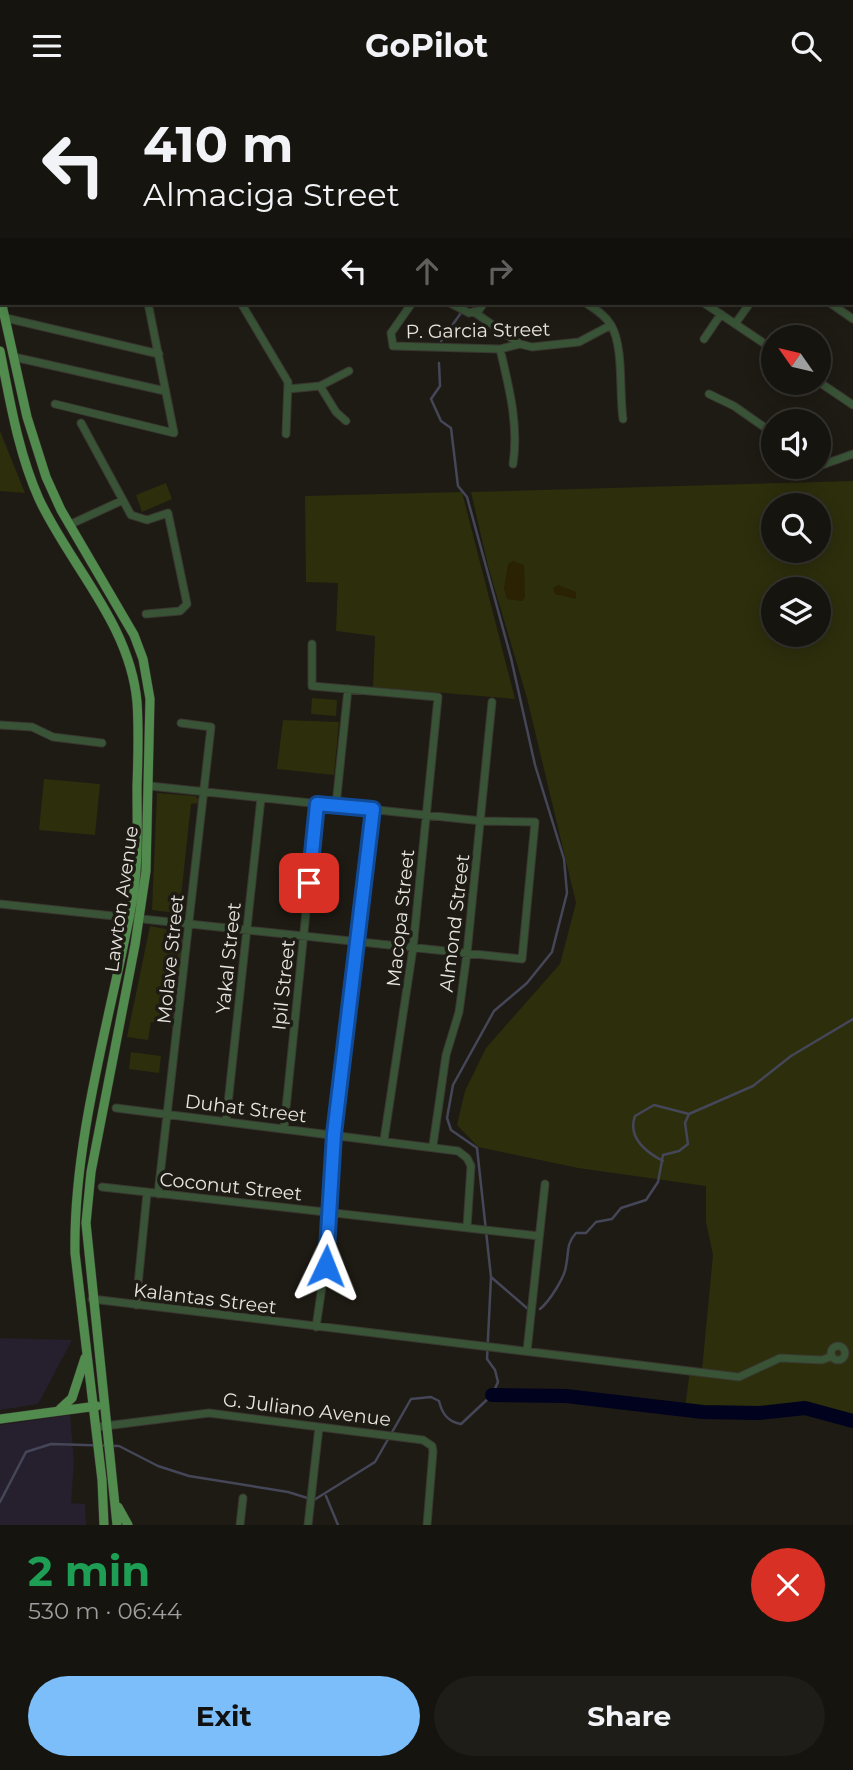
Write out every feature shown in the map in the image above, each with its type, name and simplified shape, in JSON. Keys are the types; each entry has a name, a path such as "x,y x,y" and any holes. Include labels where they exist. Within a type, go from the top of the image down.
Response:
{"main road":[{"name":"Lawton Avenue","path":"2,305 38,456 55,500 120,607 142,659 150,699 149,847 140,919 91,1172 86,1223 92,1299 117,1502 117,1525"},
{"name":"Lawton Avenue","path":"0,351 16,432 31,478 40,501 115,629 131,672 138,727 137,835 129,918 76,1191 75,1253 100,1456 104,1525"},
{"path":"58,1410 72,1398 87,1350"},
{"path":"0,1419 105,1405"},
{"path":"117,1502 128,1525"}],"street":[{"path":"55,404 174,433 148,305"},
{"path":"242,305 288,381 286,434"},
{"name":"P. Garcia Street","path":"411,305 391,333 393,346 500,349 520,344 532,347 579,342 611,325"},
{"path":"455,305 520,344"},
{"path":"471,313 481,305"},
{"path":"588,305 611,325 618,346 623,419"},
{"path":"707,305 761,341"},
{"path":"735,324 749,305"},
{"path":"833,305 853,319"},
{"path":"704,339 721,314"},
{"path":"6,318 159,353"},
{"path":"500,349 513,404 517,443 513,464"},
{"path":"14,357 165,391"},
{"path":"288,389 320,386 349,371"},
{"path":"320,386 336,412 346,421"},
{"path":"831,390 853,405"},
{"path":"709,394 734,406 761,425"},
{"path":"81,423 121,501 136,519 168,513 186,607 180,611 146,614"},
{"path":"831,462 853,454"},
{"path":"69,525 121,501"},
{"path":"312,643 312,686 348,689 337,806"},
{"name":"Macopa Street","path":"348,689 438,697 413,948 384,1140"},
{"name":"Almond Street","path":"433,1146 446,1055 459,1012 467,953 492,702"},
{"name":"Molave Street","path":"158,1194 211,727 181,723"},
{"path":"0,725 32,727 53,737 102,743"},
{"path":"0,904 522,959 536,822 482,821 150,786"},
{"name":"Yakal Street","path":"226,1122 261,798"},
{"name":"Ipil Street","path":"284,1128 317,804"},
{"path":"316,1327 326,1266 327,1211 334,1134 373,809"},
{"name":"Duhat Street","path":"116,1108 458,1151 467,1158 471,1166 467,1227"},
{"path":"545,1184 527,1351 739,1377 780,1358 822,1360 832,1356"},
{"name":"Coconut Street","path":"102,1187 539,1237"},
{"path":"136,1305 148,1193"},
{"name":"Kalantas Street","path":"92,1299 527,1351"},
{"name":"G. Juliano Avenue","path":"97,1431 107,1426 209,1413 423,1440 432,1446 427,1525"},
{"path":"308,1525 319,1427"},
{"path":"240,1525 243,1498"}],"shaded area":[{"path":"0,1338 72,1340 38,1404 0,1410"},
{"path":"70,1415 74,1462 71,1503 85,1504 86,1525 0,1525 0,1425"}],"green space":[{"path":"0,431 25,493 0,491"},
{"path":"853,481 853,1415 801,1408 751,1414 685,1409 690,1369 702,1370 713,1255 706,1222 706,1186 578,1168 478,1147 457,1125 465,1091 486,1048 560,964 576,903 527,698 488,566 471,492"},
{"path":"166,483 172,499 142,512 136,495"},
{"path":"462,492 515,699 373,687 375,636 336,631 338,583 306,582 305,496"},
{"path":"312,698 337,700 336,716 311,714"},
{"path":"283,720 339,722 334,775 277,769"},
{"path":"44,779 100,784 95,835 39,830"},
{"path":"157,793 195,796 199,800 199,803 191,804 180,906 185,911 184,914 152,910"},
{"path":"150,926 185,933 173,1024 151,1022 148,1040 127,1037"},
{"path":"131,1052 161,1056 159,1073 129,1069"}],"sand":[{"path":"513,561 524,565 525,597 522,601 507,599 504,588 508,564"},
{"path":"558,585 576,592 576,599 555,594 553,588"}],"waterway":[{"path":"441,341 467,305"},
{"path":"0,1502 26,1452 51,1444 119,1446 158,1466 189,1476 288,1492 314,1500 375,1462 411,1399 431,1397 439,1401 446,1417 461,1424 492,1395 498,1382 495,1370 487,1359 491,1277 477,1148 451,1130 447,1118 453,1085 494,1011 527,983 552,952 567,893 564,859 535,765 511,658 467,497 458,486 451,428 441,421 431,399 440,386 439,363"},
{"path":"540,1309 563,1276 569,1245 576,1233 586,1233 596,1222 612,1219 621,1208 646,1200 658,1182 663,1155 679,1151 688,1144 685,1123 689,1114 753,1086 791,1056 853,1019"},
{"path":"663,1161 645,1149 636,1138 633,1124 635,1116 654,1105 689,1114"},
{"path":"491,1277 528,1309"},
{"path":"492,1395 566,1396 703,1412 759,1413 805,1408 853,1421"},
{"path":"326,1496 338,1525"}],"route":[{"path":"309,883 317,804 373,809 334,1134 327,1211 326,1266"}]}
